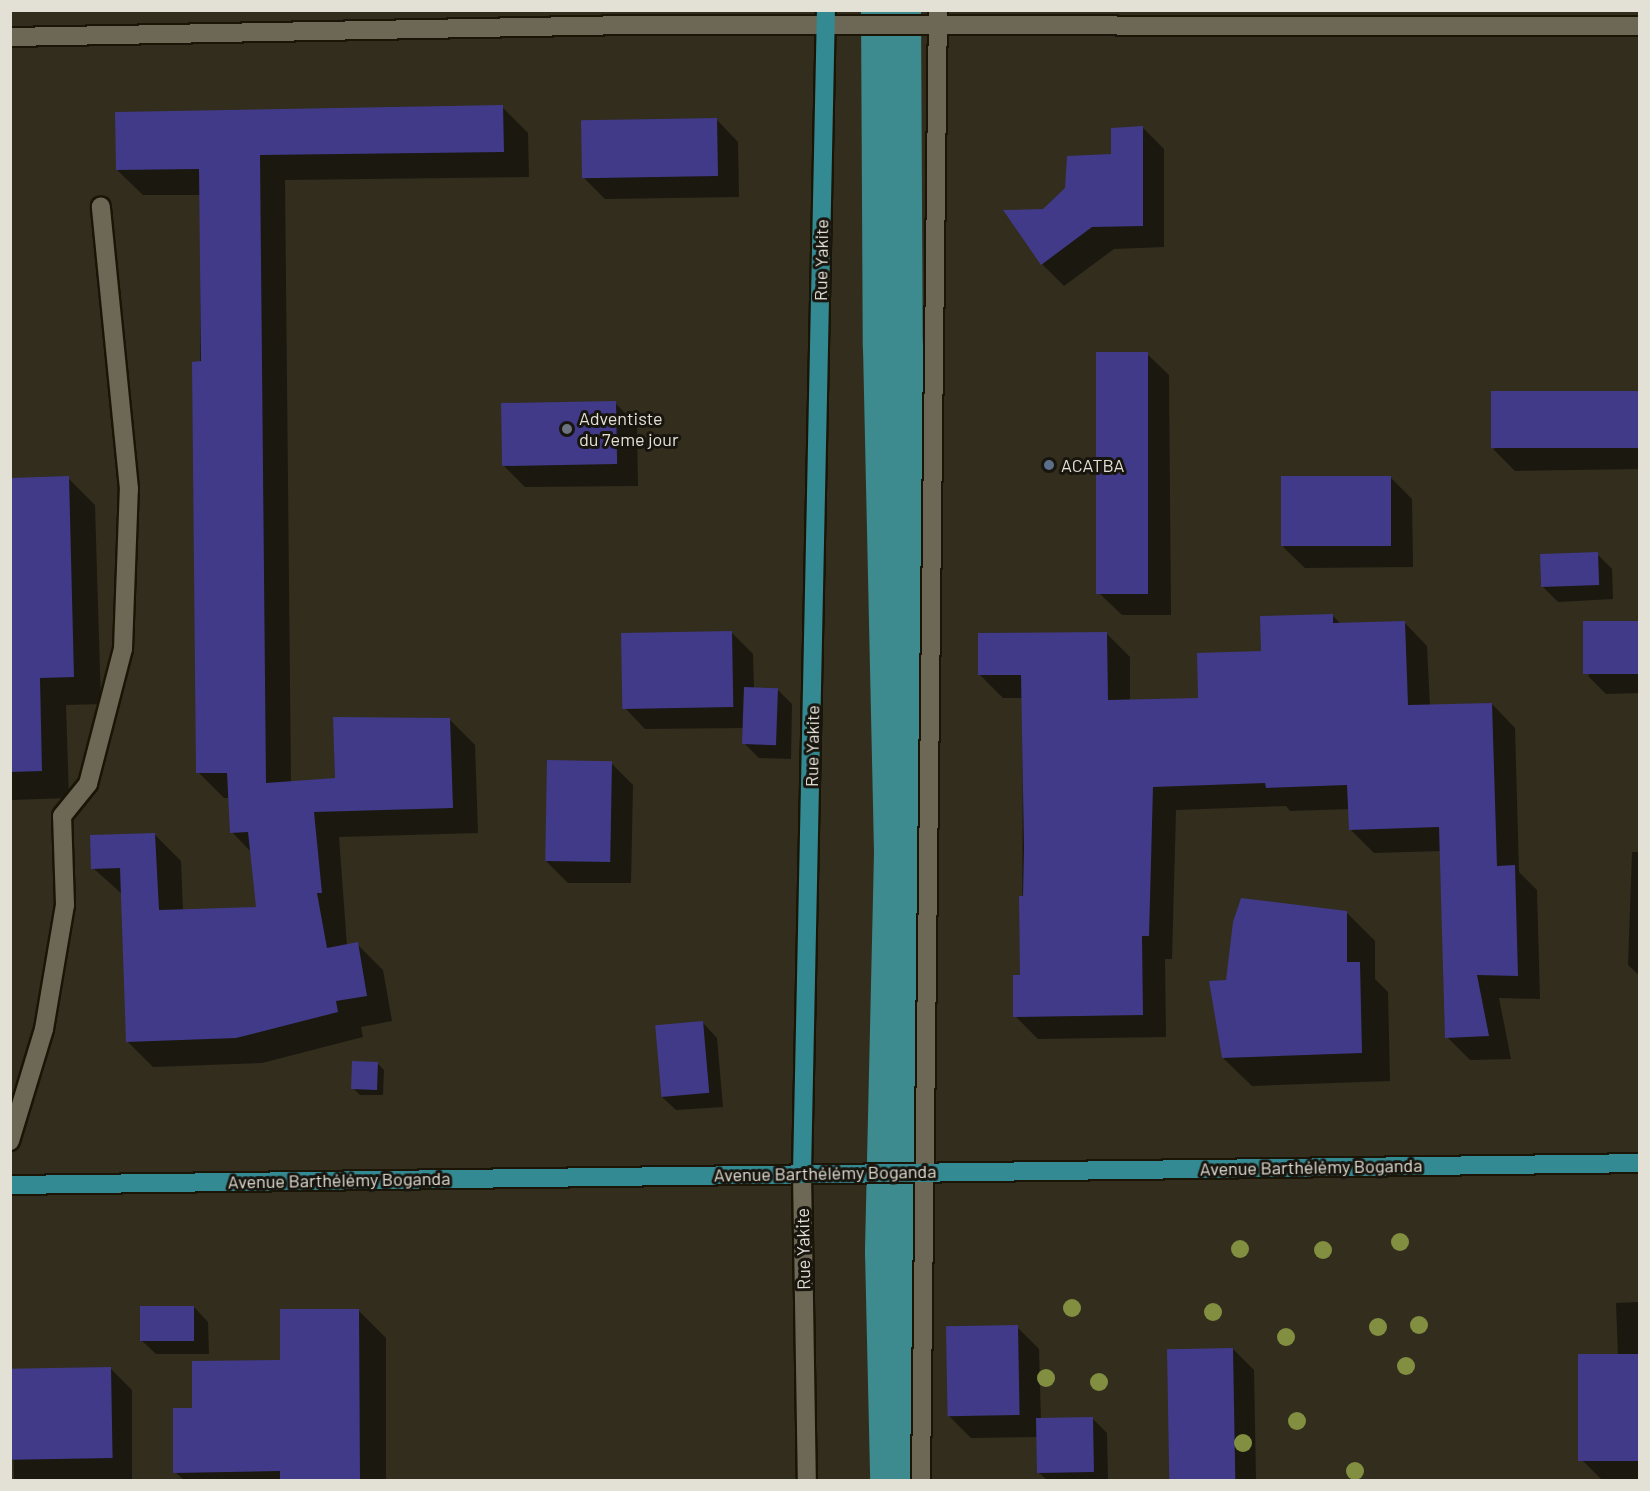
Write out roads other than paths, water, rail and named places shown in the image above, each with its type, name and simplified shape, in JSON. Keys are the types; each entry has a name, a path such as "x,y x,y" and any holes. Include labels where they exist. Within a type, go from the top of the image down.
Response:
{"main road":[{"name":"Rue Yakite","path":"802,1173 826,19"},
{"name":"Avenue Barthélémy Boganda","path":"10,1185 842,1171 922,1172 1640,1163"}],"street":[{"path":"921,1480 922,1172 938,18"},
{"path":"10,37 938,18 1640,26"},
{"path":"10,1141 44,1029 65,905 62,816 88,784 123,649 129,489 101,206"},
{"name":"Rue Yakite","path":"802,1173 807,1480"}],"waterway":[{"path":"891,10 893,347 904,853 895,1252 900,1480"}],"place":[{"name":"Adventiste du 7eme jour","path":"567,429"},
{"name":"ACATBA","path":"1049,465"}]}
